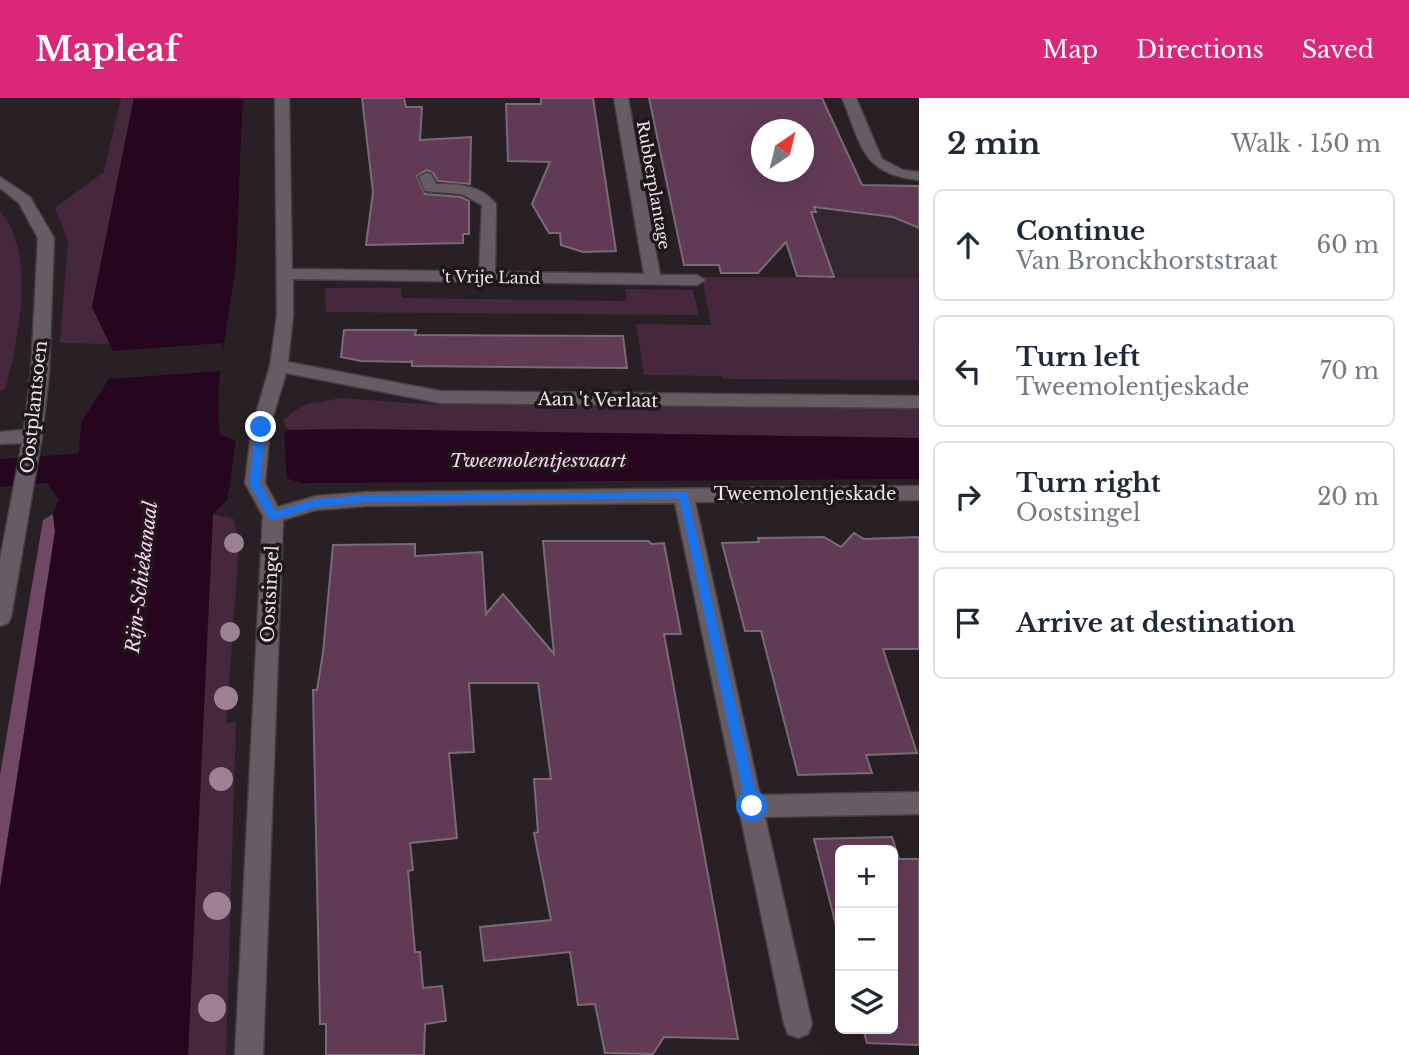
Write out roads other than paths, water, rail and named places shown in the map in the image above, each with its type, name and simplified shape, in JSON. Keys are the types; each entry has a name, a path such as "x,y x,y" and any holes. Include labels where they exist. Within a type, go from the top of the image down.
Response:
{"street":[{"path":"273,516 255,483 261,427 279,366 285,315 282,98"},
{"name":"Rubberplantage","path":"621,98 653,278"},
{"path":"849,98 876,161 900,174 919,176"},
{"path":"426,177 430,188 470,190 481,195 489,204 487,277"},
{"name":"Oostplantsoen","path":"0,180 25,200 46,239 40,373 33,436 0,617"},
{"name":"'t Vrije Land","path":"285,274 697,280"},
{"name":"Aan 't Verlaat","path":"279,366 440,397 919,402"},
{"path":"0,438 33,436"},
{"name":"Tweemolentjeskade","path":"273,516 316,503 367,499 919,493"},
{"path":"683,495 798,1024"},
{"name":"Oostsingel","path":"249,1055 273,516"},
{"path":"752,806 919,803"}],"water":[{"path":"134,98 243,98 238,227 219,394 220,435 234,440 278,438 288,430 355,429 919,438 919,479 301,483 286,478 276,467 232,478 227,500 213,514 188,1055 0,1055 0,888 55,532 53,514 59,500 48,484 54,462 79,453 81,422 109,379 113,351 92,307"}],"waterway":[{"path":"0,473 107,465"}],"water label":[{"name":"Tweemolentjesvaart","path":"538,460"},
{"name":"Rijn-Schiekanaal","path":"141,577"}]}
